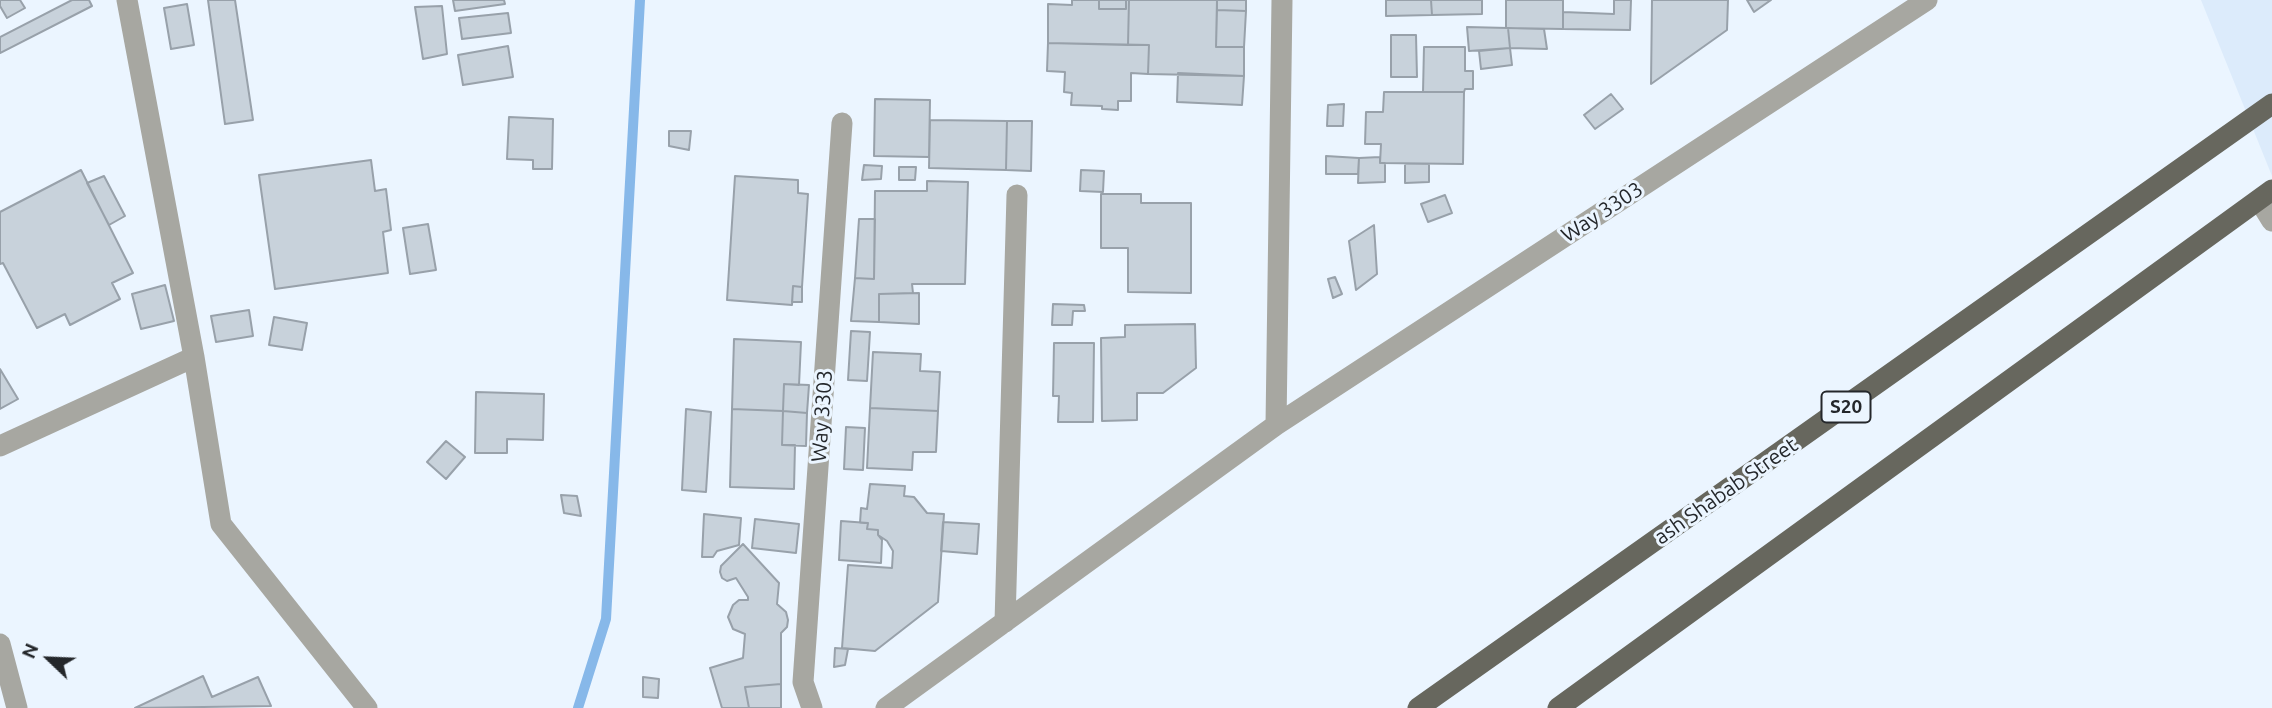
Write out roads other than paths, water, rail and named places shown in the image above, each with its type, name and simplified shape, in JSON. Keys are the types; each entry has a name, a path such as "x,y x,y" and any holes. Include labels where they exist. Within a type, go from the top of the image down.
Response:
{"main road":[{"name":"ash Shabab Street","path":"1419,708 2272,104"},
{"path":"1558,708 2265,195"}],"street":[{"path":"127,0 194,357 222,524 367,708"},
{"path":"1276,425 1282,0"},
{"name":"Way 3303","path":"886,708 1276,425 1927,0"},
{"name":"Way 3303","path":"812,708 803,682 842,123"},
{"path":"1005,622 1017,195"},
{"path":"2265,195 2272,221"},
{"path":"0,446 194,357"},
{"path":"0,644 17,708"}],"waterway":[{"path":"578,708 606,619 640,0"}]}
